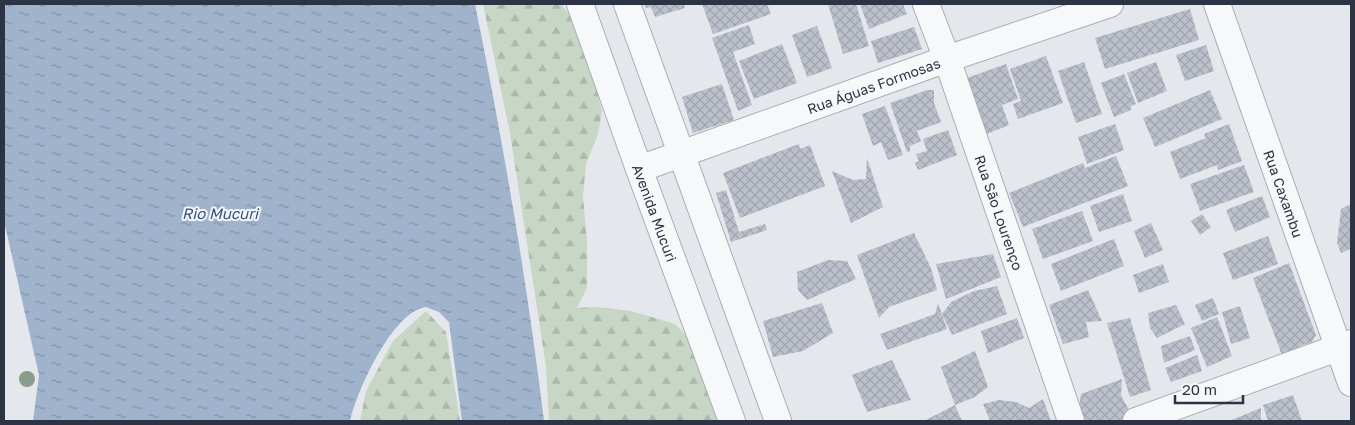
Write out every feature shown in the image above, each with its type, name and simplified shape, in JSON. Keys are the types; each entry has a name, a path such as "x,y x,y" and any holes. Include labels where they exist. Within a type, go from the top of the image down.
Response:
{"street":[{"name":"Avenida Mucuri","path":"580,4 732,421"},
{"path":"627,4 778,421"},
{"name":"Rua São Lourenço","path":"926,4 947,59 1071,421"},
{"name":"Rua Águas Formosas","path":"639,169 947,59 1110,4"},
{"name":"Rua Caxambu","path":"1217,4 1345,345 1351,383"},
{"path":"1136,421 1345,345"}],"green space":[{"path":"483,4 561,4 576,24 590,63 602,111 598,134 586,164 583,196 587,242 587,288 577,308 597,307 631,311 675,324 695,345 719,421 549,421 546,366 510,133"},
{"path":"426,311 446,332 460,421 360,421 366,391 393,341"}],"water":[{"name":"Rio Mucuri","path":"4,4 475,4 514,212 544,421 462,421 449,322 439,312 426,307 416,310 404,319 384,344 366,377 350,421 33,421 39,375 4,221"}],"building":[{"path":"645,4 684,4 685,8 655,17 651,7 646,8"},
{"path":"702,4 767,4 771,14 713,34"},
{"path":"828,4 856,4 869,46 843,54"},
{"path":"860,4 903,4 907,14 869,29"},
{"path":"1190,9 1199,40 1105,69 1095,38"},
{"path":"749,25 755,44 733,52 752,105 738,111 712,38"},
{"path":"817,26 832,68 807,77 792,35"},
{"path":"914,27 922,49 878,63 871,41"},
{"path":"782,44 797,83 754,99 739,61"},
{"path":"1206,45 1214,71 1185,81 1176,55"},
{"path":"1046,56 1063,103 1018,119 1013,104 1021,101 1010,69"},
{"path":"1084,62 1102,114 1076,123 1058,71"},
{"path":"1156,62 1167,91 1138,103 1127,73"},
{"path":"1006,64 1018,99 1002,105 1009,125 984,135 964,79"},
{"path":"1124,74 1136,104 1131,106 1131,110 1114,117 1101,83"},
{"path":"722,84 734,120 693,133 682,97"},
{"path":"927,90 934,90 934,103 941,122 917,131 921,141 910,146 910,151 907,152 890,103"},
{"path":"1210,90 1222,119 1155,147 1143,118"},
{"path":"885,106 903,155 888,160 881,142 873,146 862,114"},
{"path":"1115,124 1124,150 1087,164 1078,137"},
{"path":"1229,124 1242,161 1218,170 1217,165 1180,179 1170,152 1206,138 1204,134"},
{"path":"948,130 957,155 918,170 915,163 919,161 916,154 927,151 923,139"},
{"path":"799,144 800,149 810,145 825,186 740,218 723,173"},
{"path":"1116,156 1128,186 1023,227 1009,193 1083,163 1085,168"},
{"path":"867,158 883,207 851,223 832,171 853,180 866,179"},
{"path":"1244,165 1254,192 1200,211 1190,184"},
{"path":"726,190 739,232 765,224 767,230 731,242 716,193"},
{"path":"1123,194 1132,221 1099,232 1090,206"},
{"path":"1262,196 1270,217 1235,232 1226,210"},
{"path":"1351,204 1351,249 1341,253 1337,243 1341,209"},
{"path":"1082,211 1093,241 1043,259 1032,229"},
{"path":"1202,214 1211,227 1200,235 1191,221"},
{"path":"1151,223 1163,250 1145,258 1134,231"},
{"path":"914,233 931,268 937,290 889,307 879,318 857,255"},
{"path":"1268,236 1278,264 1233,280 1223,253"},
{"path":"1114,239 1124,266 1061,291 1051,264"},
{"path":"993,254 1001,277 946,299 936,264"},
{"path":"828,260 847,261 856,279 807,300 798,290 797,272"},
{"path":"1289,263 1316,335 1312,342 1300,346 1302,350 1283,358 1253,278"},
{"path":"1163,264 1169,282 1139,293 1133,275"},
{"path":"997,286 1007,314 952,335 942,314 951,302 974,291"},
{"path":"1088,290 1102,321 1086,322 1089,337 1063,344 1049,305"},
{"path":"1213,298 1219,314 1202,321 1195,305"},
{"path":"822,303 833,333 803,351 773,357 763,321"},
{"path":"938,303 947,329 887,350 880,334 935,314"},
{"path":"1176,305 1185,324 1157,338 1150,328 1148,313"},
{"path":"1240,306 1250,338 1231,344 1222,312"},
{"path":"1217,317 1232,356 1207,367 1191,328"},
{"path":"1017,318 1024,338 988,353 981,331"},
{"path":"1130,318 1151,390 1130,397 1107,323"},
{"path":"1190,336 1195,350 1164,363 1161,346"},
{"path":"975,351 988,387 975,397 955,405 941,367"},
{"path":"1197,355 1202,371 1171,382 1165,368"},
{"path":"892,360 911,400 867,412 852,375"},
{"path":"1122,379 1121,395 1132,416 1117,421 1085,421 1079,408 1081,394"},
{"path":"1293,395 1302,421 1268,421 1263,405"},
{"path":"1043,399 1051,421 990,421 983,404 999,400 1016,402 1029,408"},
{"path":"955,405 962,421 924,421"},
{"path":"1261,408 1261,421 1229,421"}]}
